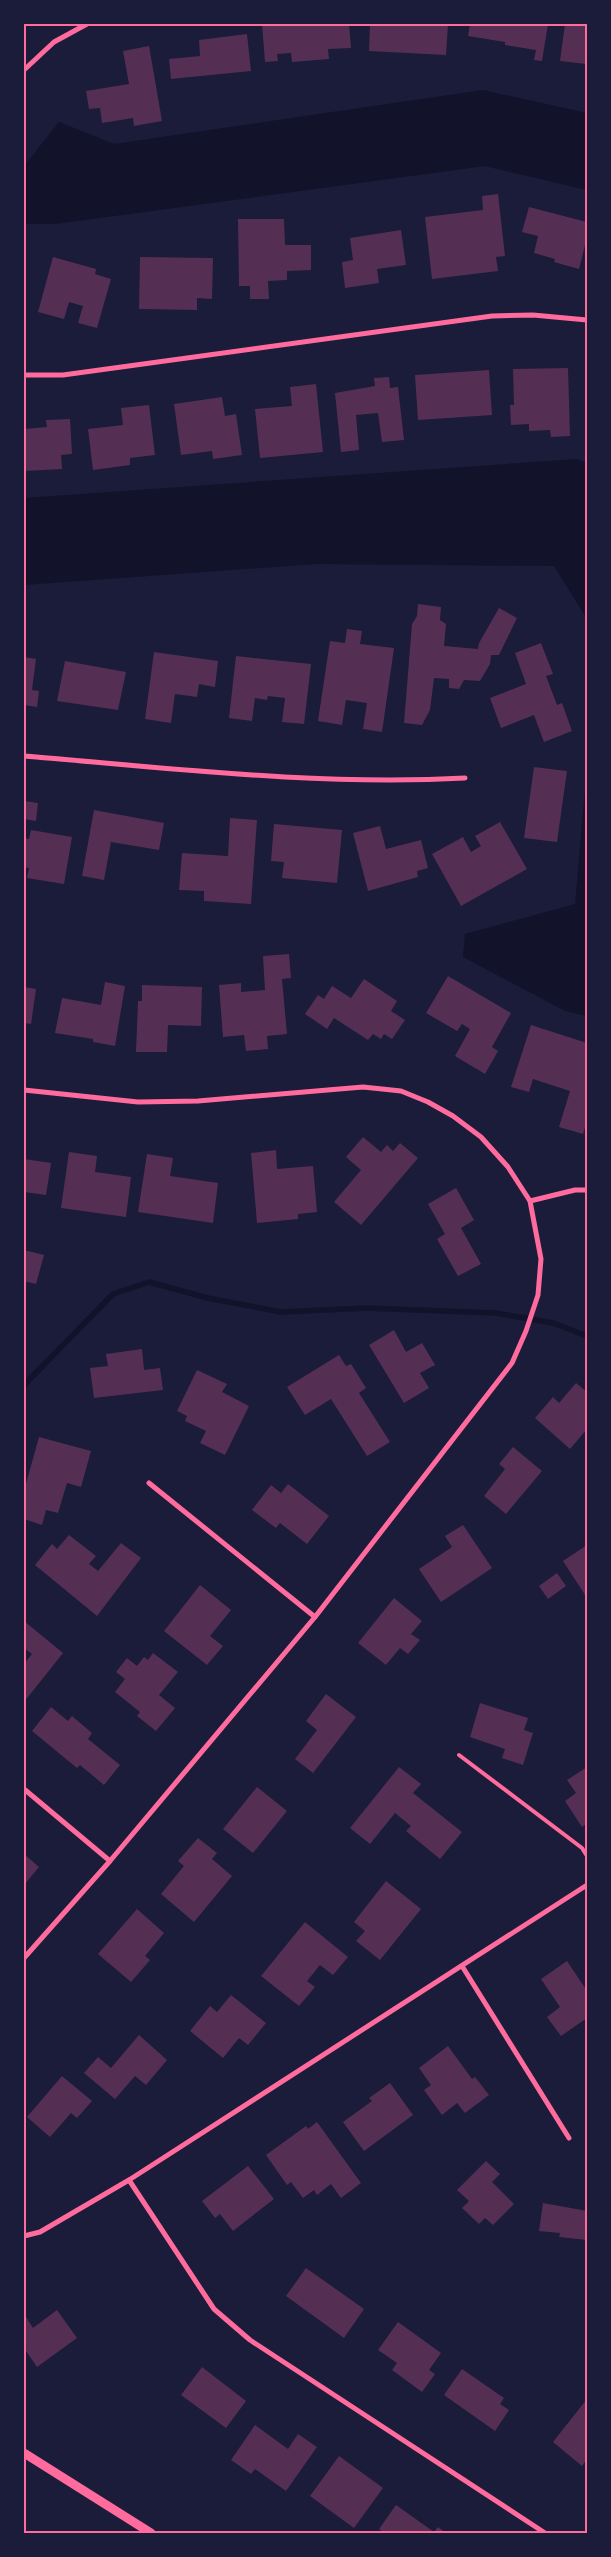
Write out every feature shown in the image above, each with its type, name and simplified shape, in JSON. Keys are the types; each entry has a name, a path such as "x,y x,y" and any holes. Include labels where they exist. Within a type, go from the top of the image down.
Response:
{"street":[{"path":"24,70 54,42 86,24"},
{"path":"24,375 63,375 492,316 532,315 587,320"},
{"path":"24,756 251,775 380,780 465,778"},
{"path":"24,1090 138,1102 198,1101 363,1087 401,1091 428,1102 453,1116 481,1137 508,1168 530,1201 541,1259 535,1303 526,1331 512,1363 315,1617 110,1861 24,1958"},
{"path":"530,1201 575,1190 587,1190"},
{"path":"149,1483 315,1617"},
{"path":"24,1789 110,1861"},
{"path":"24,2236 40,2232 129,2180 587,1885"},
{"path":"462,1966 569,2138"},
{"path":"129,2180 214,2309 231,2325 258,2345 545,2533"},
{"path":"24,2453 151,2533"}],"lane":[{"path":"459,1755 582,1848 587,1856"}],"shaded area":[{"path":"483,90 587,113 587,190 485,166 55,224 24,224 24,166 59,122 114,144"},
{"path":"577,459 587,463 587,619 554,566 317,564 24,585 24,498"},
{"path":"587,767 587,1016 565,1011 463,957 465,934 575,904"}],"building":[{"path":"262,24 349,24 351,48 328,49 329,59 292,62 291,53 277,54 278,61 265,62"},
{"path":"370,24 448,24 446,55 369,51"},
{"path":"470,24 548,24 542,61 534,60 536,50 505,45 505,42 468,36"},
{"path":"565,24 587,24 586,64 560,61"},
{"path":"247,34 251,71 171,79 169,59 200,56 199,40"},
{"path":"149,46 162,121 134,126 133,118 102,123 100,108 89,109 86,91 129,84 123,51"},
{"path":"498,194 505,256 496,257 498,271 432,279 425,217 483,210 482,196"},
{"path":"529,207 587,222 587,237 579,269 554,262 555,259 534,253 538,236 522,232"},
{"path":"238,219 284,219 285,245 311,245 311,270 287,271 287,280 268,281 269,299 250,299 250,286 239,286"},
{"path":"401,230 406,265 377,269 379,283 345,288 342,262 353,260 350,238"},
{"path":"53,257 96,269 95,274 111,279 97,328 78,323 83,306 69,302 64,319 38,312"},
{"path":"140,257 213,258 212,299 197,298 197,310 139,309"},
{"path":"568,368 570,436 551,437 550,430 529,431 529,424 511,425 510,405 514,405 513,369"},
{"path":"489,370 492,415 418,420 415,375"},
{"path":"389,377 390,388 398,387 404,440 382,442 378,413 356,415 359,450 341,452 335,393 375,386 374,378"},
{"path":"316,384 323,452 260,458 255,409 292,406 290,387"},
{"path":"222,397 225,416 236,414 242,455 213,459 212,451 181,455 174,404"},
{"path":"149,405 155,455 130,458 130,465 93,470 88,429 123,425 121,408"},
{"path":"70,419 72,454 61,455 62,469 24,471 24,429 47,427 46,420"},
{"path":"418,604 441,607 440,620 446,624 444,646 478,649 479,643 499,608 517,618 499,655 491,655 490,664 480,681 464,680 459,689 449,688 449,679 434,678 430,710 422,725 404,723 412,624 417,616"},
{"path":"347,629 362,631 360,644 394,648 382,732 363,729 367,703 346,700 342,725 318,721 330,641 345,643"},
{"path":"541,643 553,674 546,676 557,705 562,703 572,731 544,742 534,715 501,728 490,698 526,684 515,653"},
{"path":"154,652 218,661 215,687 199,684 197,697 175,694 171,723 145,719"},
{"path":"236,656 311,664 304,724 282,722 285,698 268,696 267,700 255,698 252,721 229,718"},
{"path":"24,657 36,659 32,690 39,691 37,707 24,705"},
{"path":"65,661 126,672 118,710 57,701"},
{"path":"534,767 567,771 557,842 524,838"},
{"path":"24,801 38,803 36,821 24,819"},
{"path":"94,810 164,823 159,850 111,842 104,880 82,876"},
{"path":"230,818 257,820 251,904 204,901 204,891 179,890 182,853 228,856"},
{"path":"500,822 527,869 461,906 432,854 463,837 471,852 481,846 475,836"},
{"path":"274,824 342,830 337,883 282,878 284,862 271,861"},
{"path":"380,826 386,849 421,840 428,868 417,871 418,877 368,891 353,833"},
{"path":"31,830 72,837 64,884 27,878 29,868 24,867 24,838 29,839"},
{"path":"289,954 291,978 282,979 287,1034 267,1036 268,1049 246,1051 244,1035 223,1037 219,985 241,983 241,992 265,990 263,956"},
{"path":"448,976 511,1013 492,1047 498,1051 485,1074 455,1056 470,1029 462,1024 457,1031 426,1013"},
{"path":"364,979 397,1001 391,1011 405,1020 392,1039 384,1034 381,1039 373,1034 368,1040 334,1018 327,1029 305,1014 318,995 324,999 332,986 351,998"},
{"path":"105,982 125,986 115,1046 93,1042 93,1039 55,1033 62,998 101,1005"},
{"path":"142,985 202,987 201,1026 168,1025 167,1052 136,1052 138,1001 142,1001"},
{"path":"24,987 36,989 31,1024 24,1023"},
{"path":"531,1025 587,1043 587,1121 583,1134 559,1127 570,1091 533,1079 529,1092 511,1087"},
{"path":"363,1137 381,1152 387,1145 393,1151 400,1143 418,1158 361,1225 334,1202 361,1170 346,1157"},
{"path":"276,1150 277,1169 313,1166 317,1212 298,1214 298,1219 257,1223 251,1153"},
{"path":"69,1152 97,1156 95,1172 131,1177 126,1217 61,1208"},
{"path":"147,1154 173,1158 170,1176 218,1183 213,1223 138,1212"},
{"path":"24,1159 51,1163 46,1195 24,1192"},
{"path":"456,1188 474,1220 461,1228 481,1264 458,1276 437,1239 445,1234 428,1204"},
{"path":"24,1250 44,1255 36,1284 24,1281"},
{"path":"394,1330 406,1352 422,1343 435,1365 420,1373 429,1388 404,1403 369,1345"},
{"path":"142,1349 144,1370 160,1368 163,1390 94,1398 90,1368 108,1366 106,1354"},
{"path":"339,1355 346,1366 351,1364 366,1388 359,1393 390,1442 367,1456 331,1399 305,1415 287,1387"},
{"path":"197,1370 227,1384 222,1392 249,1406 225,1455 200,1443 206,1431 185,1421 187,1416 177,1411"},
{"path":"576,1383 587,1392 587,1429 570,1449 535,1418 553,1397 559,1403"},
{"path":"39,1437 91,1451 81,1487 67,1483 58,1513 46,1510 42,1525 24,1519 24,1491"},
{"path":"513,1447 542,1471 506,1514 484,1496 505,1469 499,1464"},
{"path":"288,1484 329,1516 307,1544 280,1523 276,1528 252,1510 271,1485 281,1493"},
{"path":"463,1525 492,1568 441,1602 419,1569 452,1547 445,1536"},
{"path":"69,1535 96,1556 89,1564 98,1571 121,1543 141,1558 97,1616 35,1565 52,1544 57,1549"},
{"path":"587,1545 587,1598 563,1561"},
{"path":"557,1573 566,1586 548,1599 539,1586"},
{"path":"200,1585 231,1610 210,1636 223,1646 207,1665 164,1631"},
{"path":"394,1598 422,1621 411,1634 420,1640 408,1654 400,1648 386,1665 358,1643"},
{"path":"24,1621 63,1653 24,1702 24,1664 32,1654 24,1648"},
{"path":"153,1653 178,1672 159,1695 175,1708 156,1731 137,1716 140,1712 115,1692 125,1679 116,1672 127,1658 137,1666 144,1657 148,1660"},
{"path":"326,1694 356,1717 313,1773 295,1759 317,1730 306,1721"},
{"path":"480,1703 528,1718 524,1730 533,1733 523,1765 502,1758 505,1749 470,1737"},
{"path":"51,1707 68,1721 72,1716 92,1733 88,1739 120,1765 104,1785 80,1765 77,1768 32,1731"},
{"path":"399,1767 421,1784 413,1793 462,1832 440,1859 406,1831 411,1826 395,1813 370,1844 350,1828"},
{"path":"587,1767 587,1823 582,1827 565,1801 576,1793 567,1780"},
{"path":"257,1787 287,1811 253,1853 223,1829"},
{"path":"198,1838 217,1853 212,1859 232,1876 194,1922 161,1894 184,1866 178,1861"},
{"path":"24,1854 39,1867 24,1885"},
{"path":"386,1881 421,1909 380,1960 356,1941 365,1931 354,1922"},
{"path":"137,1909 164,1933 145,1956 150,1960 131,1982 98,1954"},
{"path":"305,1922 348,1957 333,1975 320,1965 307,1981 315,1987 299,2006 261,1976"},
{"path":"567,1961 587,1991 587,2018 561,2036 547,2017 560,2007 541,1979"},
{"path":"231,1995 266,2023 248,2045 239,2038 223,2058 190,2031 210,2006 217,2012"},
{"path":"139,2035 167,2060 146,2085 135,2076 115,2099 84,2073 98,2057 111,2068"},
{"path":"448,2046 472,2079 475,2077 489,2095 465,2113 457,2103 442,2115 424,2090 431,2085 419,2068"},
{"path":"62,2076 92,2101 77,2118 71,2113 50,2137 27,2117"},
{"path":"390,2083 413,2115 364,2151 343,2122 372,2101 369,2098"},
{"path":"317,2122 361,2183 341,2198 331,2184 317,2195 314,2190 303,2198 291,2182 287,2185 266,2155 306,2126 308,2129"},
{"path":"486,2161 500,2174 492,2182 514,2204 493,2225 485,2218 479,2224 462,2208 469,2201 457,2190"},
{"path":"248,2166 274,2199 233,2231 220,2214 215,2218 202,2201"},
{"path":"543,2203 587,2211 587,2240 559,2237 560,2233 539,2231"},
{"path":"306,2268 364,2309 344,2338 286,2296"},
{"path":"57,2310 77,2338 37,2367 24,2348 24,2314 33,2328"},
{"path":"398,2322 441,2353 429,2370 435,2374 422,2392 392,2370 397,2363 378,2350"},
{"path":"202,2367 246,2401 226,2428 181,2395"},
{"path":"462,2369 504,2398 500,2404 509,2410 495,2431 444,2395"},
{"path":"587,2399 587,2459 582,2466 553,2442"},
{"path":"255,2425 288,2449 298,2434 317,2447 286,2491 255,2469 251,2474 231,2460"},
{"path":"339,2456 383,2488 354,2528 310,2496"},
{"path":"396,2505 434,2532 438,2527 446,2533 384,2533 379,2529"}],"waterway":[{"path":"24,1385 113,1294 149,1282 208,1298 281,1312 367,1308 496,1313 553,1323 587,1336"}]}
